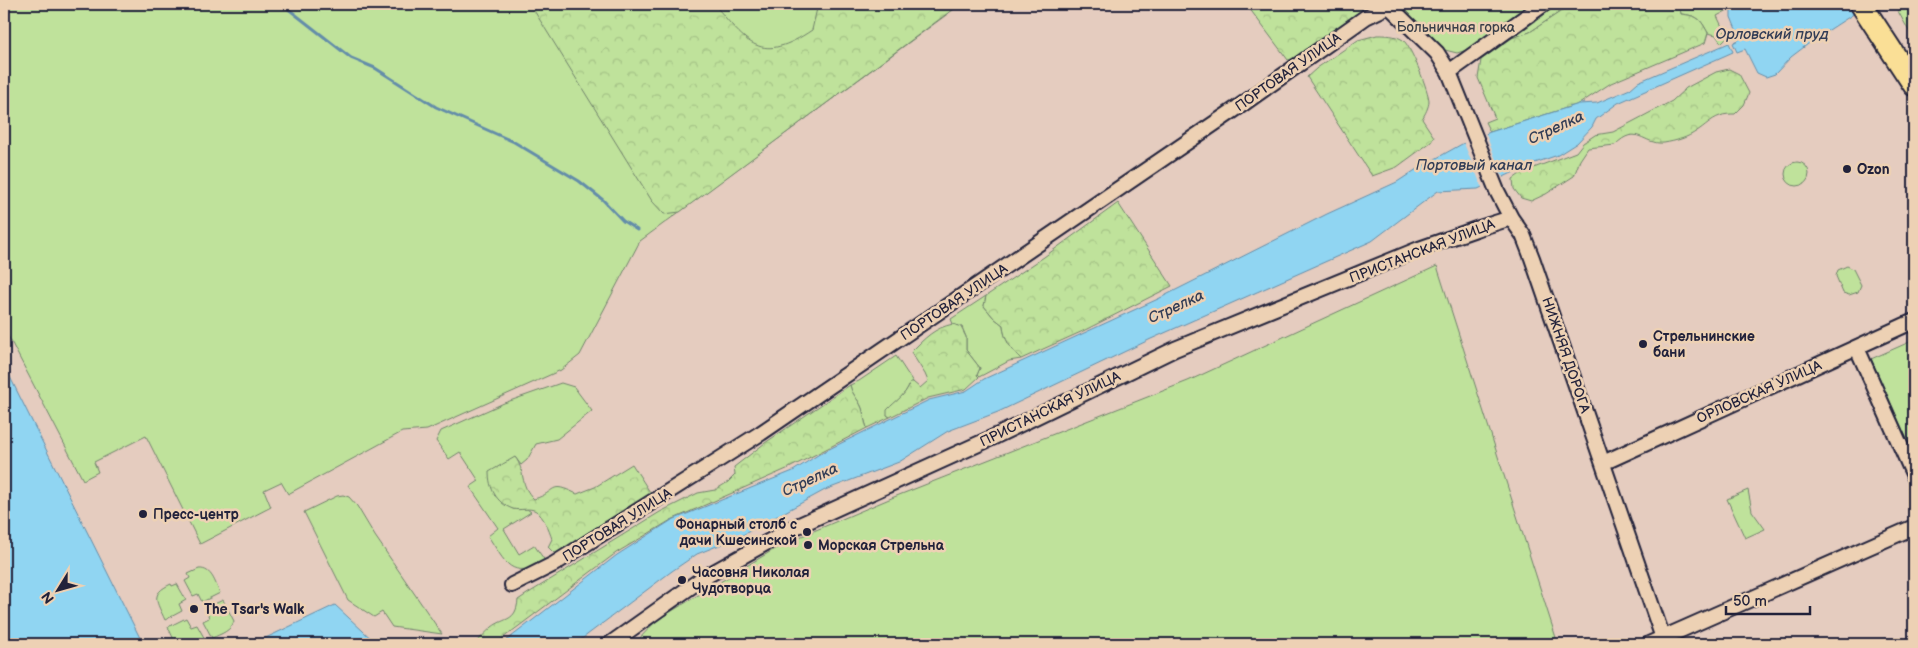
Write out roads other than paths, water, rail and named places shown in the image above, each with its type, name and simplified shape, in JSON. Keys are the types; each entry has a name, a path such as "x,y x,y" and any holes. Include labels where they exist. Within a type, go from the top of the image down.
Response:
{"main road":[{"path":"1871,8 1914,64"},
{"path":"1871,8 1914,85"}],"street":[{"path":"1449,72 1544,4"},
{"name":"НИЖНЯЯ ДОРОГА","path":"1388,5 1437,53 1449,72 1497,191 1511,218 1523,235 1664,641"},
{"name":"ПОРТОВАЯ УЛИЦА","path":"512,586 554,564 761,433 1224,117 1366,17 1388,5"},
{"name":"ПРИСТАНСКАЯ УЛИЦА","path":"610,644 702,578 793,528 996,436 1175,349 1419,249 1511,218"},
{"name":"ОРЛОВСКАЯ УЛИЦА","path":"1603,463 1914,322"},
{"path":"1857,348 1914,476"},
{"path":"1649,644 1664,641 1914,526"}],"water":[{"name":"Орловский пруд","path":"1738,4 1869,4 1812,41 1791,57 1775,74 1766,77 1757,73 1745,49 1737,52 1733,43 1740,39 1731,17 1731,11"},
{"name":"Портовый канал","path":"1729,43 1733,52 1618,103 1596,119 1592,127 1577,143 1558,155 1529,165 1478,189 1438,191 1372,241 1151,339 998,412 948,431 899,462 825,490 737,538 697,554 575,644 502,644 617,555 672,520 793,471 821,453 929,400 966,391 984,379 1158,299 1327,214 1397,182 1462,144 1490,132 1579,104 1597,103 1630,89 1638,82"},
{"path":"4,365 143,644 4,644"},
{"path":"335,605 377,644 253,644"}],"waterway":[{"path":"282,4 351,58 375,68 436,107 514,142 579,181 603,200 623,221 637,230"},
{"path":"910,4 915,6"}],"place":[{"name":"Ozon","path":"1847,169"},
{"name":"Стрельнинские бани","path":"1643,344"},
{"name":"Пресс-центр","path":"143,514"},
{"name":"Фонарный столб с дачи Кшесинской","path":"807,532"},
{"name":"Морская Стрельна","path":"808,545"},
{"name":"Часовня Николая Чудотворца","path":"682,580"},
{"name":"The Tsar's Walk","path":"194,609"}],"park label":[{"name":"Больничная горка","path":"1456,27"}],"water label":[{"name":"Стрелка","path":"1556,128"},
{"name":"Стрелка","path":"1176,307"},
{"name":"Стрелка","path":"810,480"}]}
